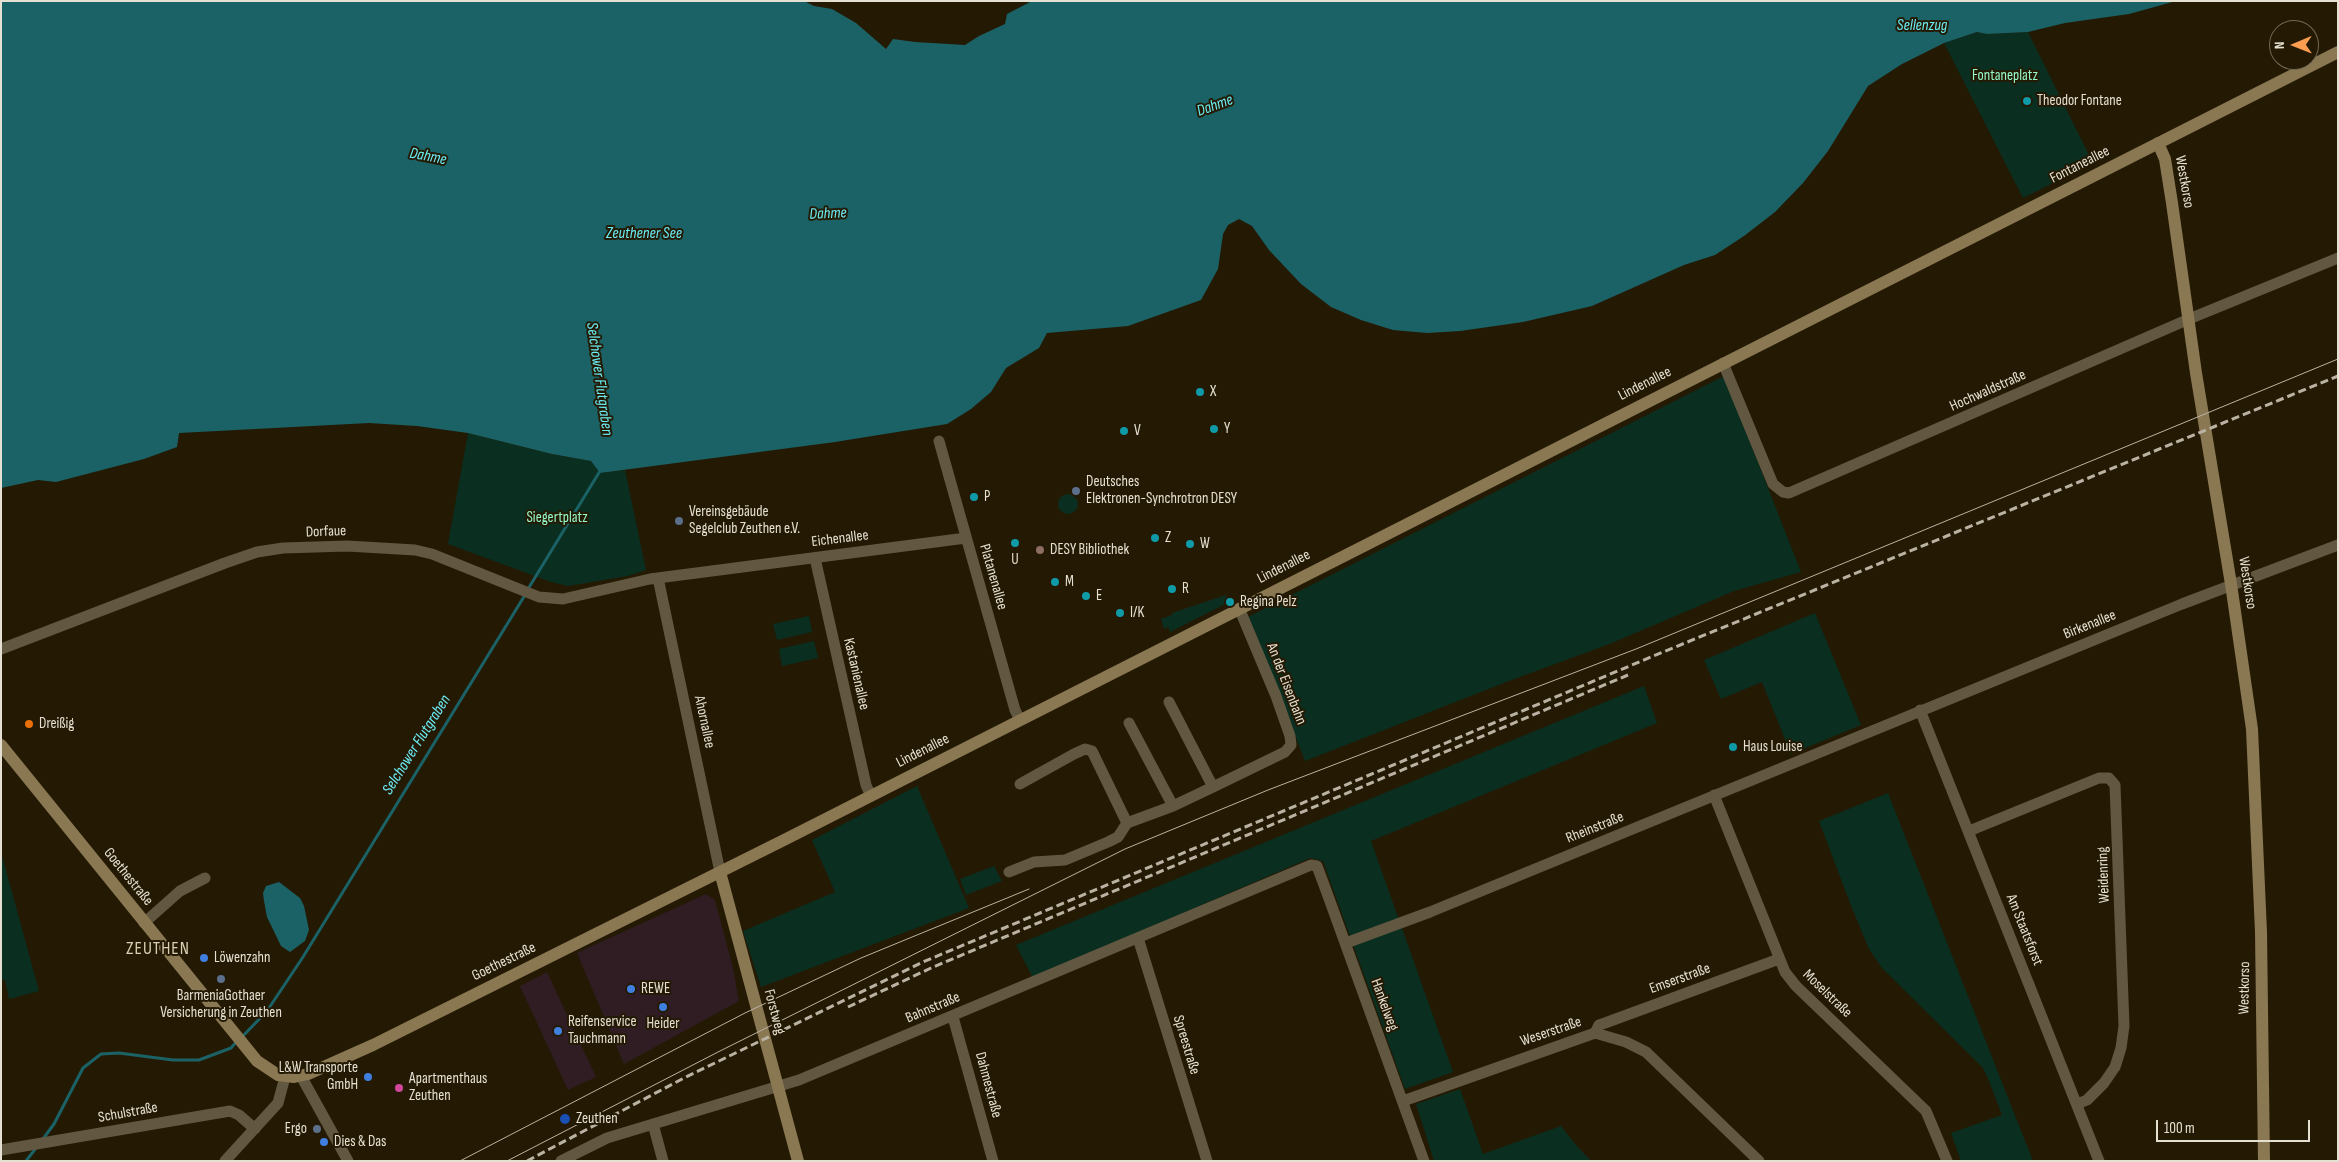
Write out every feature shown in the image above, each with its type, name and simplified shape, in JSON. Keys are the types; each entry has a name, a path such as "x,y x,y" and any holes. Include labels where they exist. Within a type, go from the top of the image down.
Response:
{"main road":[{"name":"Fontaneallee","path":"1836,306 2338,52"},
{"name":"Westkorso","path":"2158,143 2165,159 2205,432 2231,584 2253,745 2261,932 2264,1161"},
{"name":"Lindenallee","path":"720,872 1836,306"},
{"name":"Goethestraße","path":"1,745 244,1046 272,1073 285,1077 301,1076 373,1045 720,872"},
{"name":"Forstweg","path":"720,872 798,1161"}],"street":[{"name":"Hochwaldstraße","path":"1723,363 1773,484 1783,492 1790,493 2189,319 2338,258"},
{"name":"Platanenallee","path":"939,441 1015,710 1020,720"},
{"name":"Eichenallee","path":"658,578 966,538"},
{"name":"Birkenallee","path":"1854,738 2231,584 2338,545"},
{"name":"Dorfaue","path":"1,649 225,563 257,552 283,548 347,546 415,550 432,554 539,597 563,599 658,578"},
{"name":"Kastanienallee","path":"815,558 866,785 871,796"},
{"name":"Ahornallee","path":"658,578 720,872"},
{"name":"An der Eisenbahn","path":"1009,872 1034,862 1065,860 1118,837 1128,823 1173,806 1285,752 1290,745 1290,736 1276,696 1239,608"},
{"path":"1169,702 1213,787"},
{"name":"Am Staatsforst","path":"1920,710 2099,1161"},
{"path":"1129,723 1173,806"},
{"name":"Rheinstraße","path":"1346,943 1430,912 1854,738"},
{"path":"1020,784 1074,754 1086,749 1092,751 1128,823"},
{"name":"Weidenring","path":"1969,831 2099,778 2108,778 2115,785 2124,1026 2122,1048 2115,1067 2104,1083 2087,1100 2077,1104"},
{"name":"Moselstraße","path":"1714,795 1785,972 1796,986 1926,1111 1947,1161"},
{"name":"Hankelweg","path":"1311,865 1317,866 1423,1161"},
{"name":"Bahnstraße","path":"561,1161 607,1138 799,1080 953,1017 1311,865"},
{"path":"144,924 180,891 205,878"},
{"name":"Spreestraße","path":"1138,938 1207,1161"},
{"name":"Emserstraße","path":"1595,1033 1599,1025 1779,959"},
{"name":"Dahmestraße","path":"953,1017 993,1161"},
{"name":"Weserstraße","path":"1403,1101 1595,1033 1626,1042 1646,1052 1759,1161"},
{"path":"301,1076 348,1161"},
{"path":"225,1161 278,1103 285,1077"},
{"name":"Schulstraße","path":"1,1150 230,1111 239,1115 255,1129"},
{"path":"653,1124 663,1161"}],"shaded area":[{"path":"706,894 715,900 733,968 739,1001 624,1064 577,953"},
{"name":"Reifenservice Tauchmann","path":"547,972 596,1077 568,1090 520,986"}],"green space":[{"name":"Fontaneplatz","path":"1977,32 1987,34 2028,32 2093,163 2023,198 1944,43"},
{"path":"1724,376 1801,572 1734,591 1612,643 1305,761 1248,617"},
{"name":"Siegertplatz","path":"468,433 552,454 591,461 600,473 625,470 646,570 628,576 568,586 551,582 448,544"},
{"path":"1064,494 1072,494 1078,500 1078,508 1072,514 1064,514 1058,508 1058,500"},
{"path":"1226,595 1229,602 1170,632 1168,627 1164,629 1161,619 1172,615 1172,613"},
{"path":"1815,613 1861,725 1791,754 1762,682 1721,699 1704,660"},
{"path":"809,616 812,632 777,640 773,624"},
{"path":"814,641 818,658 782,666 779,649"},
{"path":"1644,686 1657,723 1371,841 1453,1072 1405,1089 1323,861 1310,858 1033,978 1016,945"},
{"path":"917,786 969,908 761,987 743,931 835,892 812,840"},
{"path":"1888,793 2033,1161 1961,1161 1951,1133 2002,1115 1989,1081 1983,1068 1882,968 1869,949 1850,903 1819,821"},
{"path":"1,852 39,991 9,999 5,980 1,980"},
{"path":"994,866 1002,881 966,895 960,879"},
{"path":"1460,1089 1483,1154 1561,1126 1591,1161 1434,1161 1416,1104"}],"water":[{"name":"Zeuthener See","path":"1,1 804,1 814,6 832,9 856,23 886,49 893,39 965,45 1005,24 1007,14 1032,1 2176,1 2129,14 2065,23 2028,32 1987,34 1977,32 1944,43 1902,64 1868,86 1828,151 1803,183 1775,212 1744,236 1715,255 1684,265 1592,306 1523,322 1460,331 1427,333 1393,330 1361,320 1331,307 1301,284 1269,250 1252,226 1239,219 1228,225 1223,234 1218,269 1201,300 1128,326 1047,333 1039,348 1006,368 991,392 971,409 947,424 835,442 600,473 591,461 552,454 468,433 417,426 369,423 179,433 177,447 144,459 56,482 38,480 1,488"},
{"path":"279,882 300,898 304,906 309,930 305,941 290,952 281,946 267,917 264,901 263,893 266,886"}],"waterway":[{"name":"Selchower Flutgraben","path":"528,589 600,471"},
{"name":"Selchower Flutgraben","path":"242,1037 267,1011 303,957 525,595"},
{"name":"Selchower Flutgraben","path":"43,1139 54,1124 83,1068 101,1054 119,1053 173,1060 199,1060 231,1048 237,1041"},
{"name":"Selchower Flutgraben","path":"26,1161 36,1148"}],"tram line":[{"path":"507,1161 718,1052 1125,849 1268,790 1636,649 2338,359"},
{"path":"460,1161 745,1013 861,958 1029,889"}],"railway":[{"path":"527,1161 684,1078 923,962 1663,652 2338,376"},
{"path":"848,1007 931,968 1628,675"}],"place":[{"name":"Theodor Fontane","path":"2027,101"},
{"name":"X","path":"1200,392"},
{"name":"Y","path":"1214,429"},
{"name":"V","path":"1124,431"},
{"name":"Deutsches Elektronen-Synchrotron DESY","path":"1076,491"},
{"name":"P","path":"974,497"},
{"name":"Vereinsgebäude Segelclub Zeuthen e.V.","path":"679,521"},
{"name":"Z","path":"1155,538"},
{"name":"U","path":"1015,543"},
{"name":"W","path":"1190,544"},
{"name":"DESY Bibliothek","path":"1040,550"},
{"name":"M","path":"1055,582"},
{"name":"R","path":"1172,589"},
{"name":"E","path":"1086,596"},
{"name":"Regina Pelz","path":"1230,602"},
{"name":"I/K","path":"1120,613"},
{"name":"Dreißig","path":"29,724"},
{"name":"Haus Louise","path":"1733,747"},
{"name":"Löwenzahn","path":"204,958"},
{"name":"BarmeniaGothaer Versicherung in Zeuthen","path":"221,979"},
{"name":"REWE","path":"631,989"},
{"name":"Heider","path":"663,1007"},
{"name":"Reifenservice Tauchmann","path":"558,1031"},
{"name":"L&W Transporte GmbH","path":"368,1077"},
{"name":"Apartmenthaus Zeuthen","path":"399,1088"},
{"name":"Zeuthen","path":"565,1119"},
{"name":"Ergo","path":"317,1129"},
{"name":"Dies & Das","path":"324,1142"}],"district":[{"name":"ZEUTHEN","path":"158,949"}],"water label":[{"name":"Sellenzug","path":"1922,26"},
{"name":"Dahme","path":"1215,106"},
{"name":"Dahme","path":"428,157"},
{"name":"Dahme","path":"828,214"}]}
